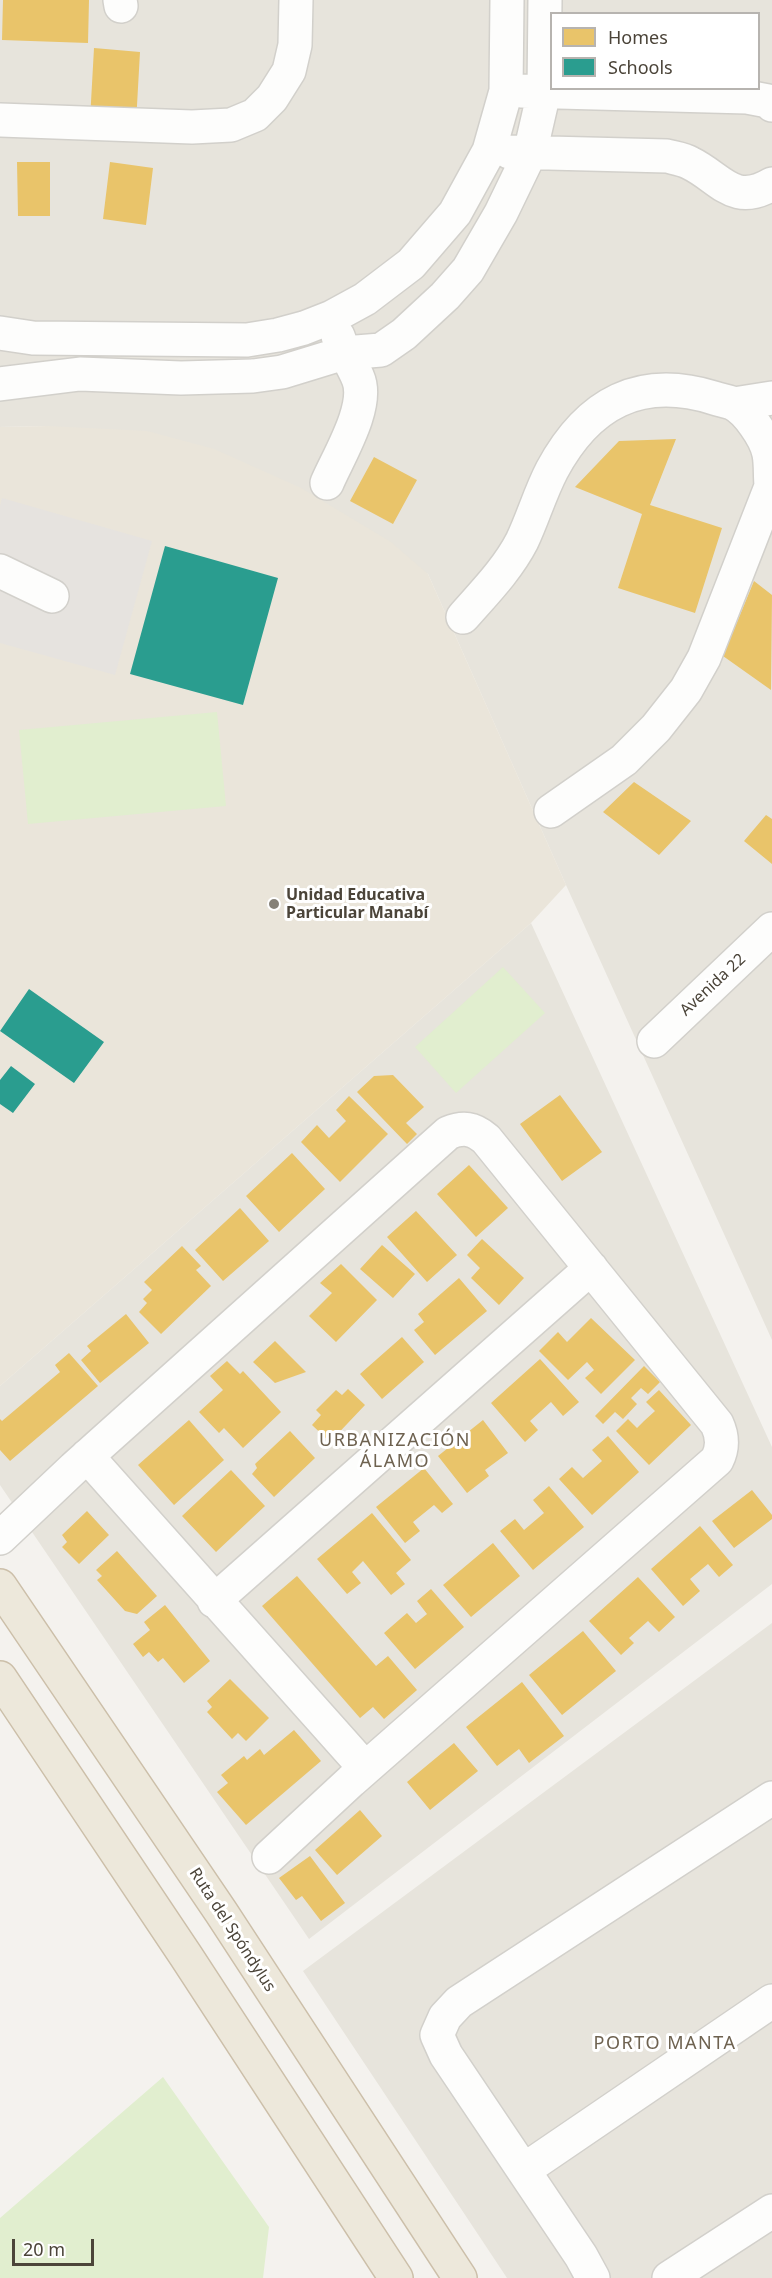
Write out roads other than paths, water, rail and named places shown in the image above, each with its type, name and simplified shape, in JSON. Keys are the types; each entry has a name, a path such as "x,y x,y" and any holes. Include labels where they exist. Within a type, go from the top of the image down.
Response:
{"highway":[{"name":"Ruta del Spóndylus","path":"0,1586 221,1912 460,2278"},
{"path":"0,1678 186,1956 396,2278"}],"street":[{"path":"0,120 192,127 231,125 255,115 272,98 289,71 295,45 296,0"},
{"path":"0,333 33,338 246,340 287,333 332,317 365,299 411,264 455,213 489,151 506,91 507,0"},
{"path":"0,384 80,374 181,378 253,376 282,372 344,353 381,350 404,334 445,296 468,270 501,213 530,153 544,92 545,0"},
{"path":"506,91 747,97 768,101 772,105"},
{"path":"489,151 667,156 690,162 726,188 742,192 761,190 772,184"},
{"path":"327,483 360,408 359,380 344,353 332,317"},
{"path":"179,339 181,378"},
{"path":"463,617 502,572 521,543 551,471 569,441 591,416 622,397 655,390 683,391 734,404 772,398"},
{"path":"551,811 624,760 656,728 686,690 704,658 765,529 772,485 769,452 755,425 734,404"},
{"path":"0,571 52,596"},
{"name":"Avenida 22","path":"654,1041 772,929"},
{"path":"0,1538 87,1456 448,1133 460,1129 479,1132 486,1138 717,1424 723,1443 721,1452 717,1460 365,1768 269,1857"},
{"path":"214,1601 591,1268"},
{"path":"87,1456 365,1768"},
{"path":"593,2278 581,2256 446,2055 437,2035 445,2017 459,2002 772,1798"},
{"path":"524,2170 772,2001"},
{"path":"669,2278 772,2211"}],"place":[{"name":"Unidad Educativa Particular Manabí","path":"274,904"}],"district":[{"name":"URBANIZACIÓN ÁLAMO","path":"395,1451"},
{"name":"PORTO MANTA","path":"665,2044"}]}
